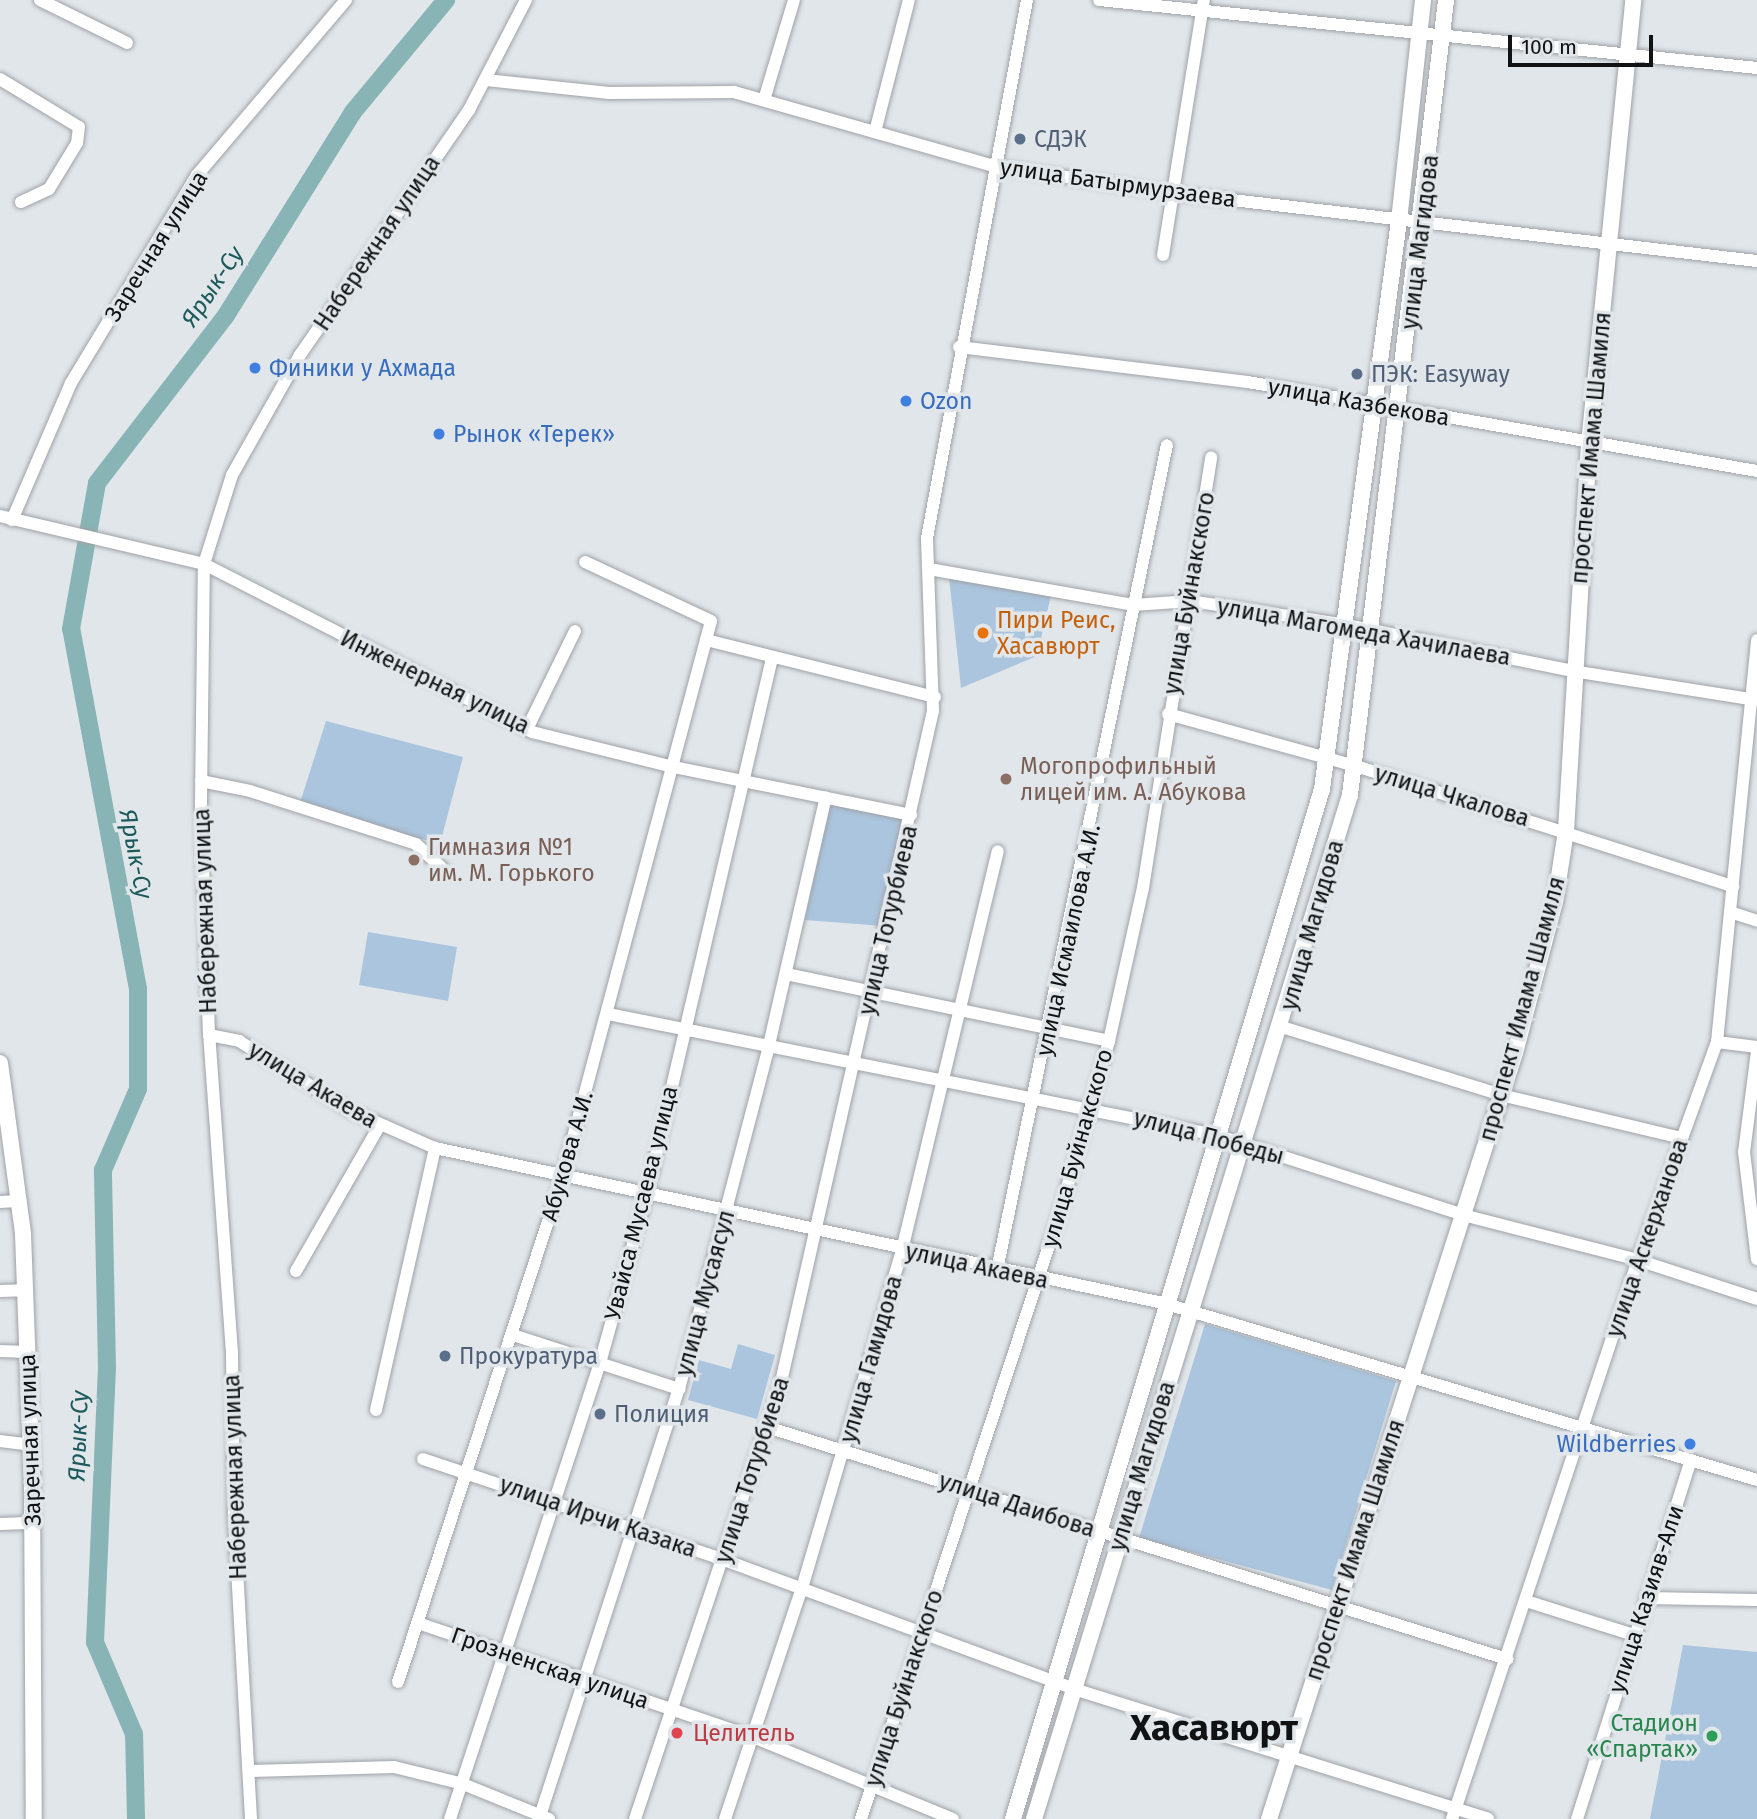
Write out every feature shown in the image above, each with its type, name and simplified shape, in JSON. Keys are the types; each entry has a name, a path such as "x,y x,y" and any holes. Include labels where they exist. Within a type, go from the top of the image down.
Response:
{"main road":[{"name":"улица Магидова","path":"1013,1819 1163,1303 1328,758 1399,221 1423,0"},
{"name":"улица Магидова","path":"1034,1819 1189,1309 1246,1144 1282,1027 1356,766 1401,408 1446,0"},
{"name":"проспект Имама Шамиля","path":"1269,1819 1501,1095 1555,902 1566,831 1573,671 1589,444 1633,0"},
{"name":"Заречная улица","path":"0,1063 18,1201 27,1352 33,1523 34,1819"}],"street":[{"path":"40,0 127,43"},
{"name":"Заречная улица","path":"6,518 71,383 197,175 346,0"},
{"name":"Набережная улица","path":"251,1819 251,1771 234,1518 232,1353 209,1035 201,781 204,564 232,475 300,355 486,80 526,0"},
{"path":"764,100 794,0"},
{"path":"875,132 909,0"},
{"name":"улица Тотурбиева","path":"635,1819 767,1427 818,1231 911,815 935,698 927,538 959,347 1027,0"},
{"path":"1099,0 1203,5 1444,36 1757,68"},
{"path":"1163,255 1203,5"},
{"path":"0,79 79,127 77,143 49,189 21,202"},
{"name":"улица Батырмурзаева","path":"486,80 610,93 722,91 764,100 994,166 1172,193 1757,261"},
{"name":"улица Казбекова","path":"959,347 1248,382 1589,444 1757,471"},
{"name":"улица Исмаилова А.И.","path":"997,1270 1167,445"},
{"name":"улица Буйнакского","path":"861,1819 1038,1279 1087,1105 1109,1041 1143,888 1168,714 1191,601 1211,457"},
{"name":"Инженерная улица","path":"6,518 179,555 204,564 527,729 669,766 745,779 911,815"},
{"name":"Абукова А.И.","path":"398,1682 421,1624 563,1175 608,1014 669,766 711,621 585,562"},
{"name":"улица Магомеда Хачилаева","path":"929,569 1133,605 1191,601 1347,625 1573,671 1754,700"},
{"path":"527,729 575,631"},
{"path":"705,640 935,698"},
{"name":"улица Аскерханова","path":"1454,1814 1637,1260 1717,1042 1754,700 1757,640"},
{"name":"Увайса Мусаева улица","path":"450,1819 507,1654 600,1363 647,1194 772,657"},
{"name":"улица Чкалова","path":"1168,714 1356,766 1733,886"},
{"path":"201,781 250,791 416,844 446,872"},
{"name":"улица Мусаясул","path":"542,1818 679,1389 769,1045 826,797"},
{"name":"улица Гамидова","path":"725,1819 802,1588 902,1250 962,1010 998,850"},
{"path":"1730,912 1757,921"},
{"path":"786,974 1109,1041"},
{"name":"улица Победы","path":"608,1014 1087,1105 1216,1135 1463,1215 1637,1260 1757,1299"},
{"path":"1282,1027 1501,1095 1682,1138"},
{"name":"улица Акаева","path":"209,1035 240,1041 380,1125 435,1148 902,1250 1189,1309 1757,1480"},
{"path":"1717,1042 1757,1049 1744,1152 1757,1259"},
{"path":"296,1271 380,1125"},
{"path":"376,1410 435,1148"},
{"path":"0,1202 18,1201"},
{"path":"0,1291 24,1290"},
{"path":"513,1335 679,1389"},
{"path":"0,1351 27,1352"},
{"name":"улица Даибова","path":"767,1427 845,1449 1098,1532 1507,1660"},
{"path":"0,1441 31,1445"},
{"name":"улица Ирчи Казака","path":"423,1459 724,1560 1052,1682 1290,1756 1454,1814 1488,1819"},
{"name":"улица Казияв-Али","path":"1577,1819 1691,1460"},
{"path":"0,1524 33,1523"},
{"path":"1646,1598 1757,1600"},
{"path":"1526,1601 1634,1635"},
{"name":"Грозненская улица","path":"421,1624 753,1737 953,1819"},
{"path":"251,1771 394,1767 463,1784 542,1818"}],"shaded area":[{"path":"949,577 1051,595 1037,656 961,688"},
{"path":"326,721 463,757 440,844 299,806"},
{"path":"829,802 905,819 883,926 805,920"},
{"path":"368,932 457,947 448,1001 359,985"},
{"path":"1205,1324 1396,1381 1332,1590 1139,1538"},
{"path":"738,1344 775,1355 757,1419 688,1400 699,1360 731,1369"},
{"name":"Стадион «Спартак»","path":"1683,1645 1757,1652 1757,1819 1650,1819"}],"waterway":[{"name":"Ярык-Су","path":"136,1819 134,1734 95,1642 107,1367 103,1170 138,1089 138,989 71,629 97,483 225,317 353,112 446,0"}],"place":[{"name":"СДЭК","path":"1020,139"},
{"name":"Финики у Ахмада","path":"255,368"},
{"name":"ПЭК: Easyway","path":"1357,374"},
{"name":"Ozon","path":"906,401"},
{"name":"Рынок «Терек»","path":"439,434"},
{"name":"Пири Реис, Хасавюрт","path":"983,633"},
{"name":"Могопрофильный лицей им. А. Абукова","path":"1006,779"},
{"name":"Гимназия №1 им. М. Горького","path":"414,860"},
{"name":"Прокуратура","path":"445,1356"},
{"name":"Полиция","path":"600,1414"},
{"name":"Wildberries","path":"1690,1444"},
{"name":"Целитель","path":"677,1733"},
{"name":"Стадион «Спартак»","path":"1712,1736"}],"district":[{"name":"Хасавюрт","path":"1214,1728"}]}
